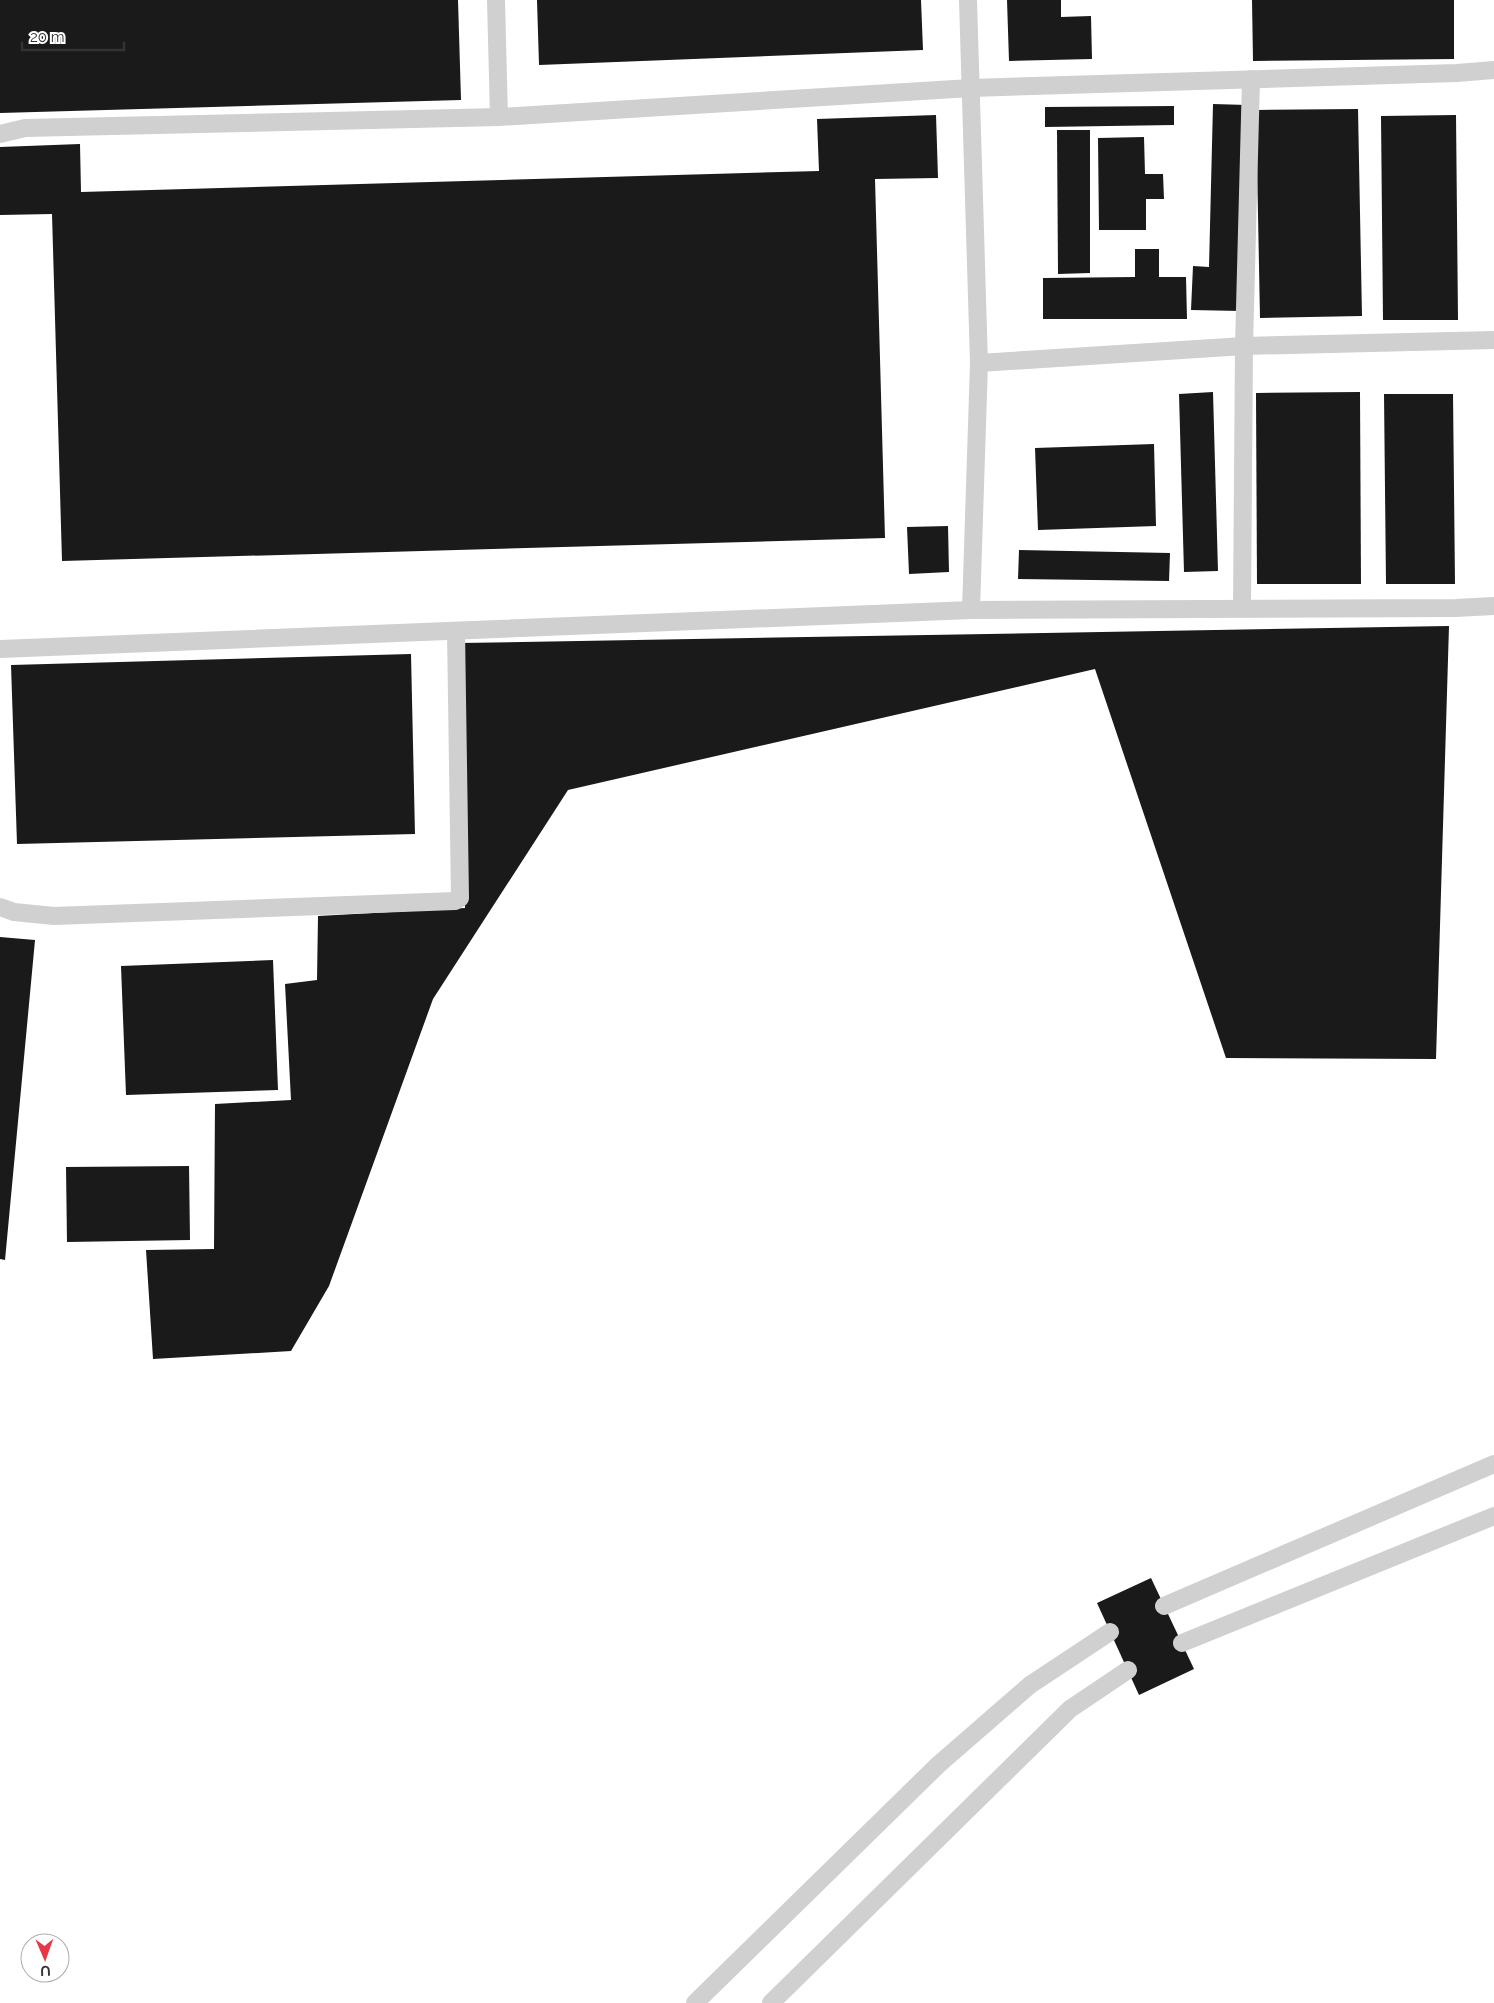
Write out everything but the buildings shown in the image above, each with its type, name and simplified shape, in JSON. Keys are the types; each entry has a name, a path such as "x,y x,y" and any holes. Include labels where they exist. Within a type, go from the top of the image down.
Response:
{"lane":[{"path":"496,0 499,117"},
{"path":"968,0 979,363 971,610"},
{"path":"0,134 25,128 499,117 971,88 1457,73 1494,70"},
{"path":"1242,608 1244,346 1251,79"},
{"path":"979,363 1244,346 1494,340"},
{"path":"0,649 971,610 1456,608 1494,606"},
{"path":"0,907 14,912 54,916 455,901 460,898 456,630"},
{"path":"1164,1606 1494,1464"},
{"path":"1182,1643 1494,1516"},
{"path":"695,2003 952,1753 1030,1685 1110,1632"},
{"path":"771,2003 1070,1709 1128,1670"}]}
